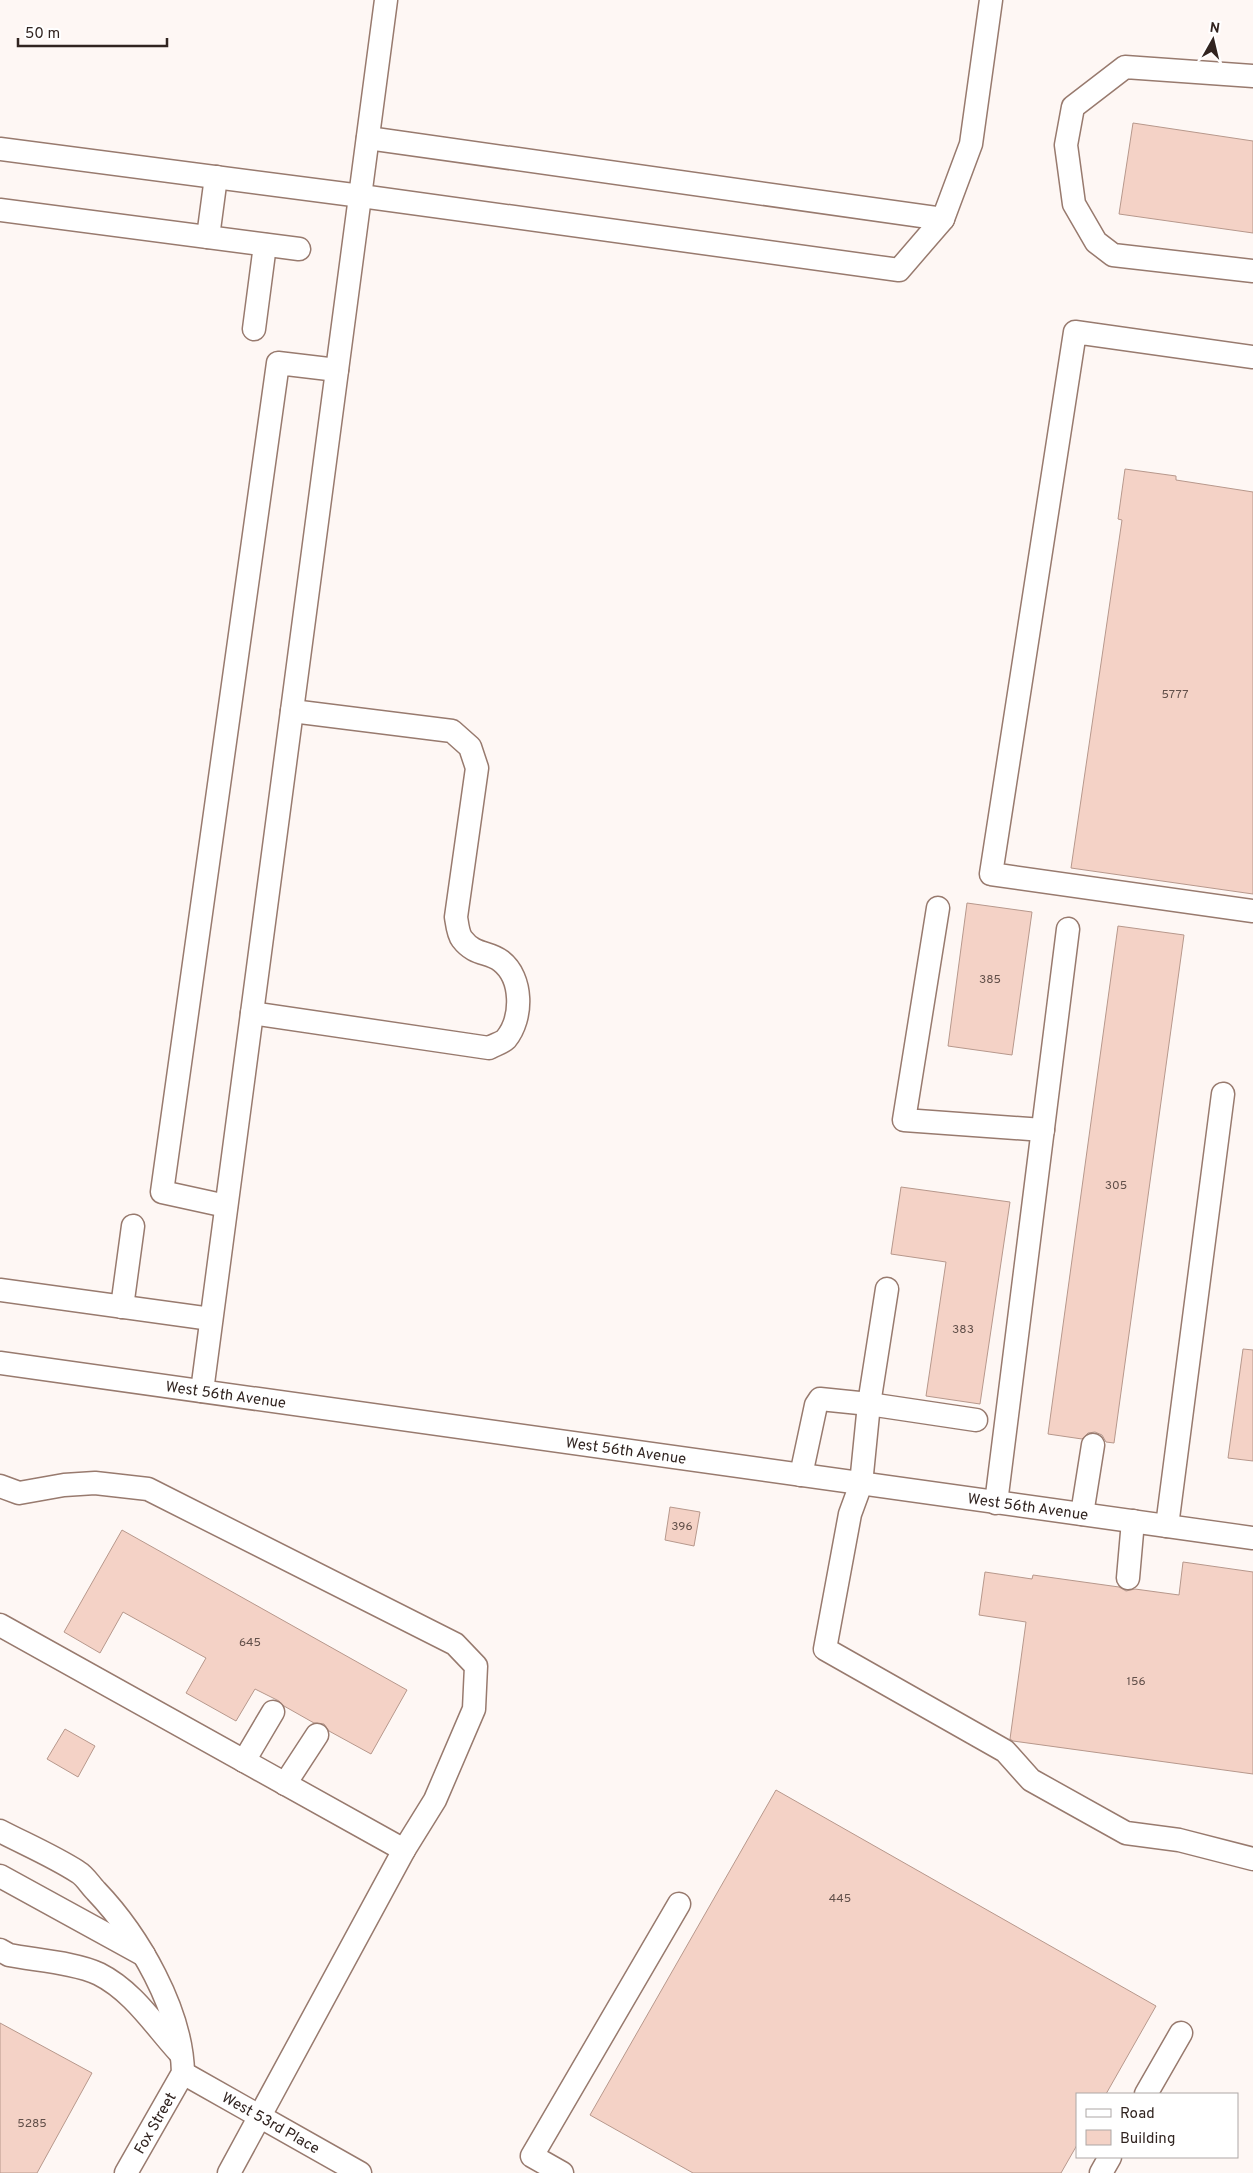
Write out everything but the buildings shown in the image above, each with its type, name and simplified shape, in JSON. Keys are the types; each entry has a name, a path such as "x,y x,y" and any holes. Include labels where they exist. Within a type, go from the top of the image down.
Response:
{"street":[{"path":"202,1391 386,0"},
{"path":"0,149 899,270 943,219 971,144 991,0"},
{"path":"1253,76 1125,67 1073,107 1066,145 1074,204 1096,242 1113,255 1253,271"},
{"path":"368,138 943,219"},
{"path":"208,237 216,177"},
{"path":"0,210 299,249"},
{"path":"254,330 265,245"},
{"path":"1253,357 1075,332 991,874 1253,911"},
{"path":"226,1206 162,1192 278,362 337,370"},
{"path":"252,1013 489,1048 505,1040 514,1025 519,1000 514,977 501,960 474,951 460,937 456,917 477,768 470,747 452,731 292,711"},
{"path":"938,908 904,1120 1043,1130"},
{"path":"996,1502 1068,929"},
{"path":"1167,1526 1223,1094"},
{"path":"122,1307 133,1226"},
{"path":"887,1289 869,1404 861,1484 850,1514 825,1649 1005,1751 1031,1780 1126,1833 1179,1840 1253,1859"},
{"path":"0,1290 211,1319"},
{"name":"West 56th Avenue","path":"0,1363 1253,1538"},
{"path":"800,1475 816,1405 820,1399 869,1404 976,1420"},
{"path":"1082,1514 1093,1445"},
{"path":"0,1486 19,1493 64,1485 96,1483 148,1489 455,1644 476,1666 474,1709 435,1800 404,1850 229,2173"},
{"path":"1128,1578 1133,1522"},
{"path":"0,1625 404,1850"},
{"path":"244,1761 273,1712"},
{"path":"285,1784 317,1735"},
{"path":"0,1831 79,1872 112,1908 137,1940 169,2010 183,2065"},
{"path":"0,1876 144,1955"},
{"path":"562,2173 532,2156 679,1904"},
{"name":"West 53rd Place","path":"0,1950 9,1955 70,1966 99,1974 130,1996 183,2065 260,2116 360,2173"},
{"path":"1147,2093 1181,2033"},
{"name":"Fox Street","path":"126,2173 183,2065"},
{"path":"1101,2173 1109,2158"}]}
